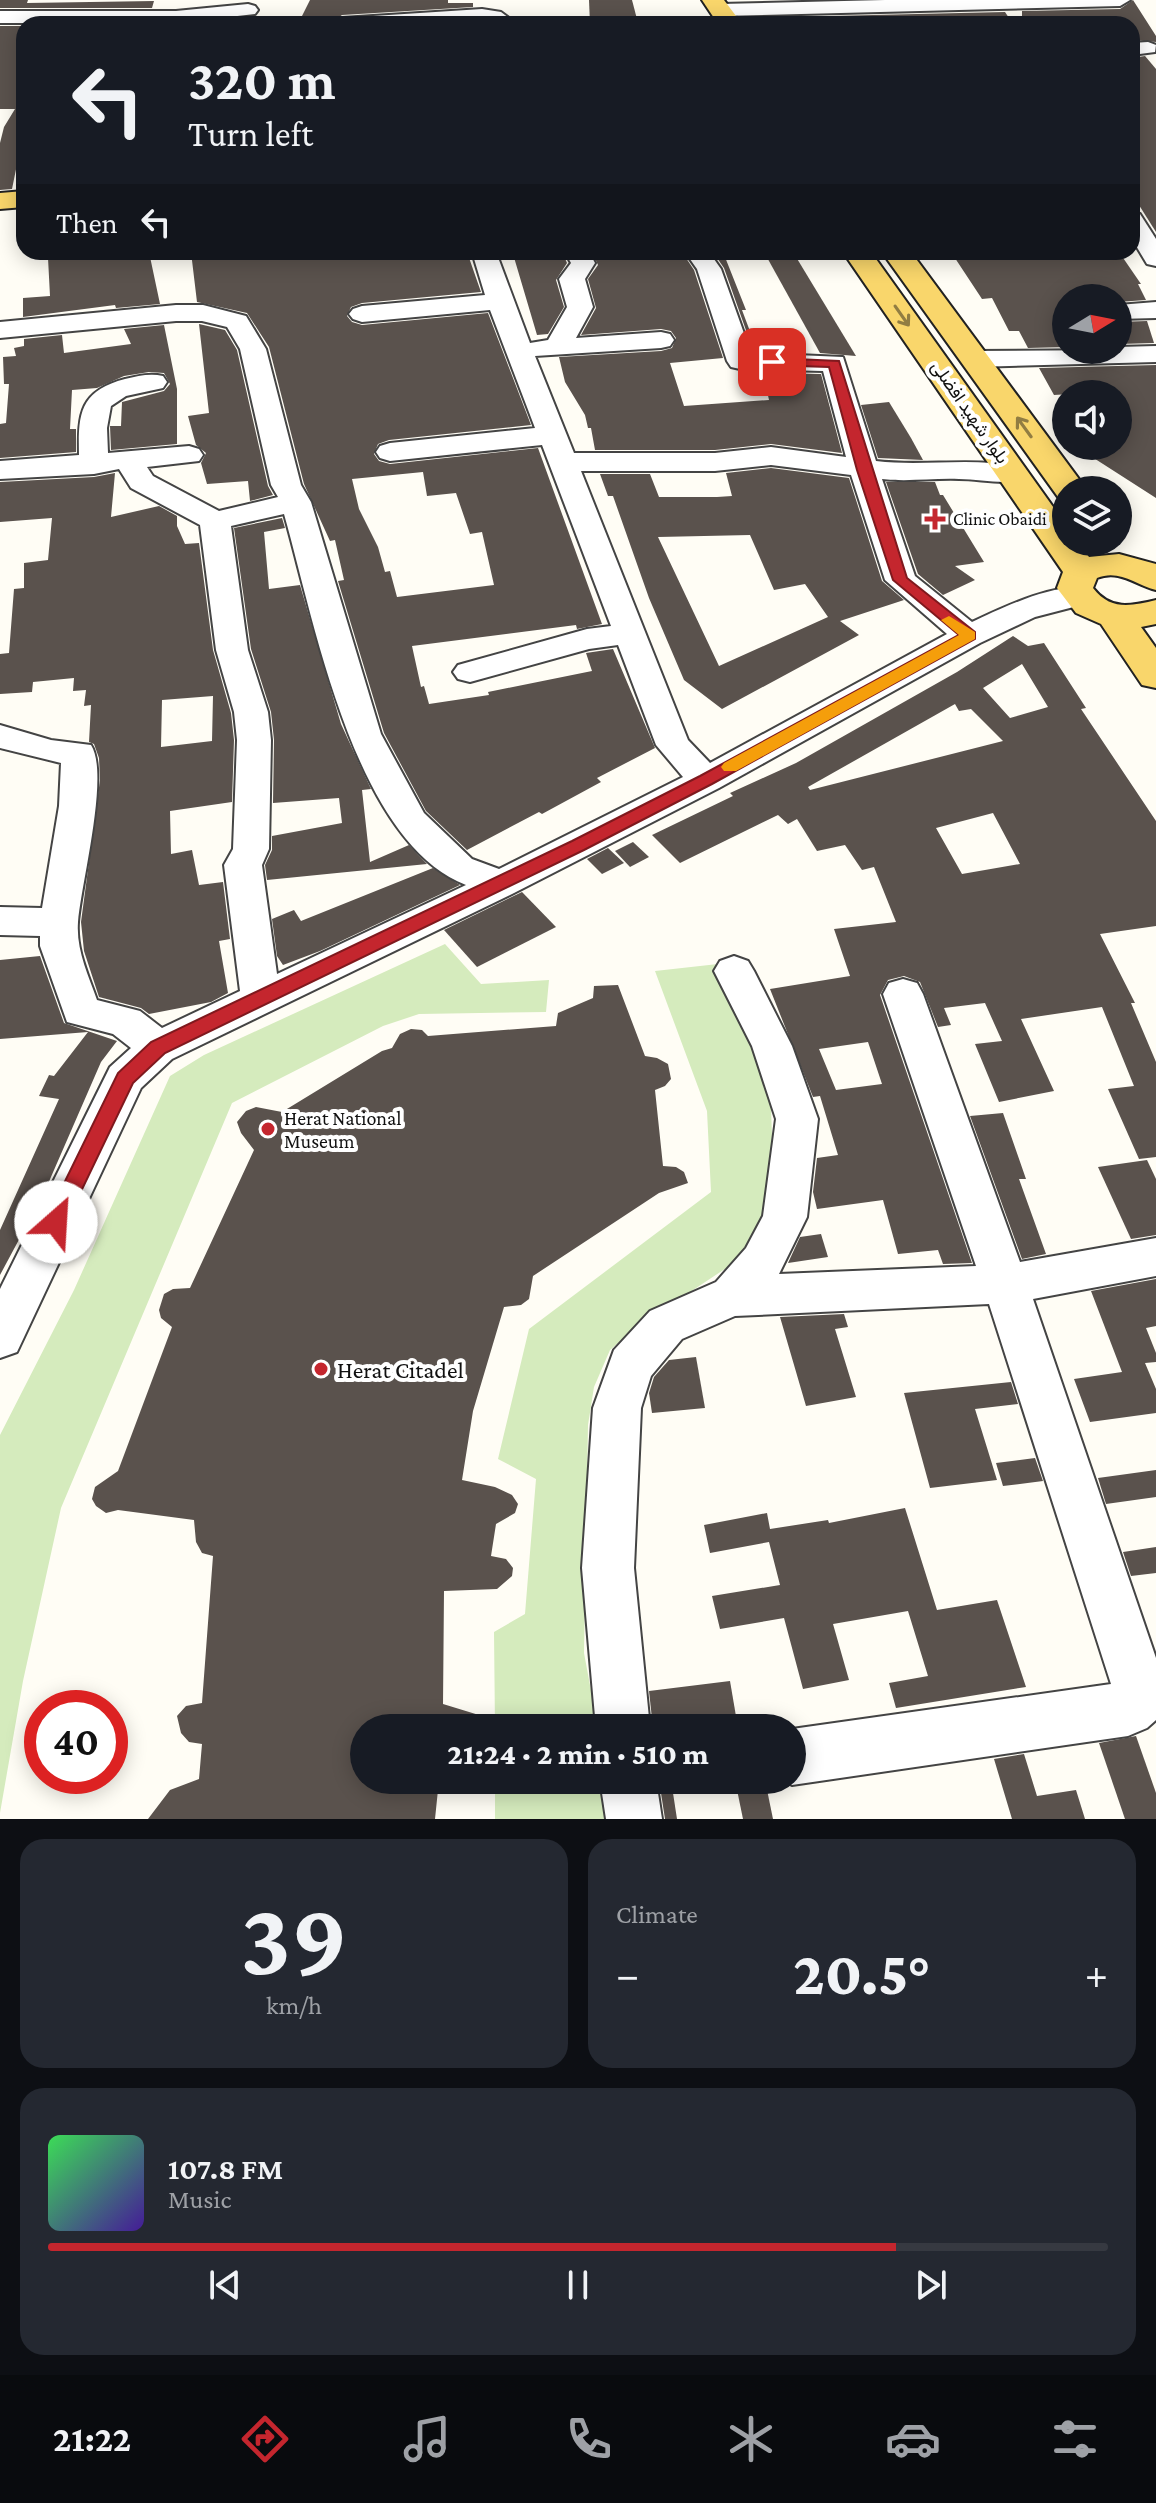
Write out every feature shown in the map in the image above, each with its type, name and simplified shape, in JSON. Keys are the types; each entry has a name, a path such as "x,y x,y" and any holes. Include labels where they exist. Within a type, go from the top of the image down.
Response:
{"main road":[{"name":"بلوار شهید افضلی","path":"863,260 1013,474 1080,584"},
{"name":"بلوار شهید افضلی","path":"902,260 1060,476"},
{"path":"1136,564 1100,565 1080,584 1087,605 1114,616 1141,617 1156,611"},
{"path":"1114,616 1156,676"}],"street":[{"path":"721,11 1120,0"},
{"path":"977,5 982,16"},
{"path":"407,16 481,7"},
{"path":"188,16 247,11"},
{"path":"1140,232 1156,259"},
{"path":"487,260 673,745 706,780"},
{"path":"581,260 583,263 572,279 580,307 549,347 661,340"},
{"path":"703,260 709,269 740,361 834,363 864,470 901,580 969,636"},
{"path":"362,314 500,301"},
{"path":"1132,311 1156,310"},
{"path":"0,330 176,313 203,313 237,322 253,349 286,485 296,502 364,734 410,821 459,868 501,884"},
{"path":"974,359 1156,354"},
{"path":"94,465 93,415 103,397 117,387 153,382"},
{"path":"390,452 558,448 715,462 771,456 911,474 957,470 1013,474"},
{"path":"0,470 94,465 189,455"},
{"path":"129,460 141,482 215,521 296,502"},
{"path":"215,521 232,650 251,712 254,740 251,849 243,865 261,997"},
{"path":"0,1337 125,1078 158,1048 501,884 706,780 969,636 1080,584"},
{"path":"470,672 587,639 631,634"},
{"path":"0,736 50,751 79,753 77,806 59,922 59,946 81,1011 126,1022 158,1048"},
{"path":"0,921 59,922"},
{"path":"732,1296 762,1262 785,1217 797,1119 772,1046 734,971"},
{"path":"806,1755 1128,1709 1139,1699 1139,1687 1005,1284 903,994"},
{"path":"622,1714 608,1568 617,1408 631,1365 666,1325 732,1296 1005,1284 1156,1257"},
{"path":"631,1794 634,1819"}],"green space":[{"path":"445,944 481,984 549,980 546,1012 419,1014 383,1026 232,1103 61,1508 23,1681 0,1813 0,1435 74,1290 170,1076 204,1055"},
{"path":"718,964 769,1054 772,1135 768,1223 743,1257 634,1329 610,1350 594,1387 588,1425 584,1653 595,1714 495,1714 494,1632 525,1614 536,1479 498,1459 529,1329 711,1192 707,1111 655,971"},
{"path":"495,1794 610,1794 614,1819 495,1819"}],"building":[{"path":"0,0 28,0 27,3 154,1 152,8 0,8"},
{"path":"310,0 448,0 448,3 473,3 473,7 302,16"},
{"path":"589,0 632,0 636,16 590,16"},
{"path":"1133,0 1156,36 1156,42 1140,41 1140,16 1022,16 1022,11 1120,9"},
{"path":"1005,12 1008,16 829,16"},
{"path":"0,26 16,26 16,169 12,189 0,190 0,143 4,127 15,109 0,109"},
{"path":"1145,56 1156,69 1156,232 1140,207 1140,57"},
{"path":"48,260 151,260 160,304 116,308 115,305 23,317 23,298 50,296"},
{"path":"192,260 470,260 481,292 362,303 351,307 347,316 352,322 362,325 488,313 531,425 389,440 378,444 374,454 379,461 390,464 538,448 602,624 412,646 421,687 424,686 429,704 489,695 488,692 592,671 586,653 613,649 655,748 597,778 601,782 467,850 426,811 384,733 338,581 344,580 335,540 330,541 304,484 269,347 247,313 197,302","holes":["423,472 427,496 456,493 470,534 482,532 494,585 397,597 390,571 385,572 378,547 359,509 352,479"]},
{"path":"515,260 566,260 567,263 556,280 564,307 548,334 537,335"},
{"path":"596,260 687,260 694,270 723,358 670,363 684,406 769,400 763,373 821,374 842,453 771,444 715,450 595,450 591,428 588,428 585,415 565,382 559,357 661,351 672,348 676,338 671,331 661,329 581,335 596,308 588,279 598,265"},
{"path":"718,260 726,260 746,310 742,310 757,350 753,350"},
{"path":"768,260 798,260 856,356 820,353"},
{"path":"956,260 1124,260 1141,284 1138,284 1146,300 1132,301 1132,284 1052,284 1052,347 1028,348 1019,331 1009,331 992,298 982,299"},
{"path":"1147,321 1154,343 1132,344 1132,322"},
{"path":"199,324 225,330 237,350 268,486 273,495 250,501 248,481 207,484 201,463 206,453 196,445 188,416 209,413"},
{"path":"164,325 177,389 177,444 111,450 110,426 121,426 122,402 164,391 170,384 164,373 149,372 124,376 97,388 72,390 70,429 76,429 76,452 0,458 0,424 6,423 9,384 4,384 3,357 16,356 14,348 24,346 24,339 62,335 64,353 131,344 124,329"},
{"path":"1156,365 1156,498 1132,483 1132,476 1122,476 1097,460 1132,460 1132,380 1052,380 1052,391 1039,368"},
{"path":"889,402 923,460 878,458 861,405"},
{"path":"771,468 849,478 882,581 904,600 840,621 859,635 722,709 684,680 649,598 613,496 608,496 600,474 650,474 659,497 717,497 732,496 726,473","holes":["750,535 774,590 805,584 828,617 719,666 658,537"]},
{"path":"115,473 111,517 159,506 177,516 177,526 185,544 199,543 213,650 231,713 234,740 232,802 170,811 171,854 192,850 199,885 223,882 230,939 219,941 228,993 211,1002 149,1014 141,1008 99,997 84,951 81,922 100,780 99,758 94,744 89,742 91,705 84,706 86,690 73,691 74,678 33,682 32,692 0,694 0,654 9,653 14,589 24,588 24,563 48,560 52,518 0,522 0,482","holes":["213,696 212,741 161,747 162,700"]},
{"path":"886,482 935,482 940,495 943,495 984,562 955,566 975,580 943,595 918,574"},
{"path":"282,518 285,528 264,532 269,589 300,585 341,724 371,789 362,790 370,862 409,845 427,864 267,880 265,865 272,850 272,836 342,823 339,798 273,803 271,712 251,649 234,528"},
{"path":"1013,636 1028,646 1044,643 1086,708 1081,709 1156,821 1156,926 1100,934 1135,1003 1131,1003 1156,1062 1156,1157 1139,1159 1108,1089 1134,1086 1102,1007 1021,1019 1054,1091 999,1102 975,1044 1002,1041 985,1003 944,1008 951,1025 938,1027 920,982 904,976 888,980 880,995 972,1263 943,1264 938,1250 898,1254 883,1200 817,1209 813,1192 817,1158 838,1155 820,1096 813,1097 770,989 850,976 834,929 896,922 874,867 862,870 845,845 817,851 797,819 788,824 778,815 680,863 652,835 733,796 730,793 796,763 957,672","holes":["1022,664 1048,707 1010,718 983,688","955,704 959,711 971,709 1003,741 810,790 808,787","993,813 1020,864 962,874 936,828","868,1042 882,1084 836,1090 819,1049"]},
{"path":"633,842 649,857 630,867 615,851"},
{"path":"608,848 624,863 602,874 587,859"},
{"path":"433,868 460,885 320,951 283,965 277,956 272,919 294,910 301,921"},
{"path":"522,892 556,927 477,967 444,930"},
{"path":"40,956 64,1023 117,1041 101,1062 44,1193 0,1275 0,1230 59,1099 39,1096 49,1075 54,1076 88,1032 0,1039 0,960"},
{"name":"Herat Citadel","path":"618,985 645,1056 668,1064 671,1079 655,1090 663,1166 676,1167 684,1172 688,1183 659,1193 533,1276 529,1299 521,1305 504,1307 473,1411 462,1480 495,1487 512,1495 518,1504 515,1513 496,1524 491,1556 506,1559 513,1568 512,1576 497,1589 444,1591 443,1704 476,1714 350,1714 350,1794 438,1794 435,1819 148,1819 170,1790 199,1779 202,1744 189,1742 181,1733 177,1716 186,1706 202,1703 213,1556 202,1553 196,1542 194,1520 118,1510 106,1513 92,1499 95,1487 118,1471 172,1327 161,1318 159,1310 164,1294 173,1289 190,1288 254,1150 237,1122 246,1111 256,1107 282,1112 382,1051 392,1048 400,1034 411,1029 422,1030 428,1036 556,1026 558,1013 593,998 594,986"},
{"path":"1003,1113 1026,1179 1019,1179 1046,1254 1022,1259 970,1116"},
{"path":"1147,1160 1156,1179 1156,1235 1131,1239 1098,1167"},
{"path":"821,1234 828,1257 788,1263 800,1237"},
{"path":"1156,1279 1156,1326 1146,1328 1156,1353 1156,1362 1145,1363 1156,1389 1156,1413 1090,1422 1074,1379 1122,1372 1091,1291"},
{"path":"844,1314 848,1327 835,1329 856,1397 806,1406 780,1317"},
{"path":"696,1357 705,1408 652,1413 649,1393 654,1377 669,1360"},
{"path":"1011,1382 1018,1404 975,1409 997,1480 930,1488 904,1393"},
{"path":"1035,1458 1043,1481 1003,1486 996,1463"},
{"path":"1156,1470 1156,1497 1106,1504 1098,1478"},
{"path":"905,1508 937,1610 997,1600 1026,1687 896,1708 889,1683 928,1676 908,1611 833,1624 849,1680 803,1689 784,1618 720,1629 712,1596 780,1585 769,1542 710,1553 704,1525 767,1513 770,1529 828,1520 829,1523"},
{"path":"1156,1547 1156,1573 1131,1576 1123,1552"},
{"path":"730,1681 736,1714 651,1714 649,1691"},
{"path":"1136,1736 1156,1793 1156,1819 1125,1819 1099,1743"},
{"path":"1024,1754 1037,1796 1076,1790 1085,1819 1012,1819 994,1759"},
{"path":"661,1794 673,1794 677,1819 665,1819"},
{"path":"738,1794 768,1794 773,1819 743,1819"}],"slow traffic":[{"path":"730,767 969,636 949,620"}],"place":[{"name":"Clinic Obaidi","path":"935,519"},
{"name":"Herat National Museum","path":"268,1129"},
{"name":"Herat Citadel","path":"321,1369"}],"route":[{"path":"56,1222 125,1078 158,1048 501,884 706,780 969,636 916,595 901,580 893,564 834,363 772,362"}]}
